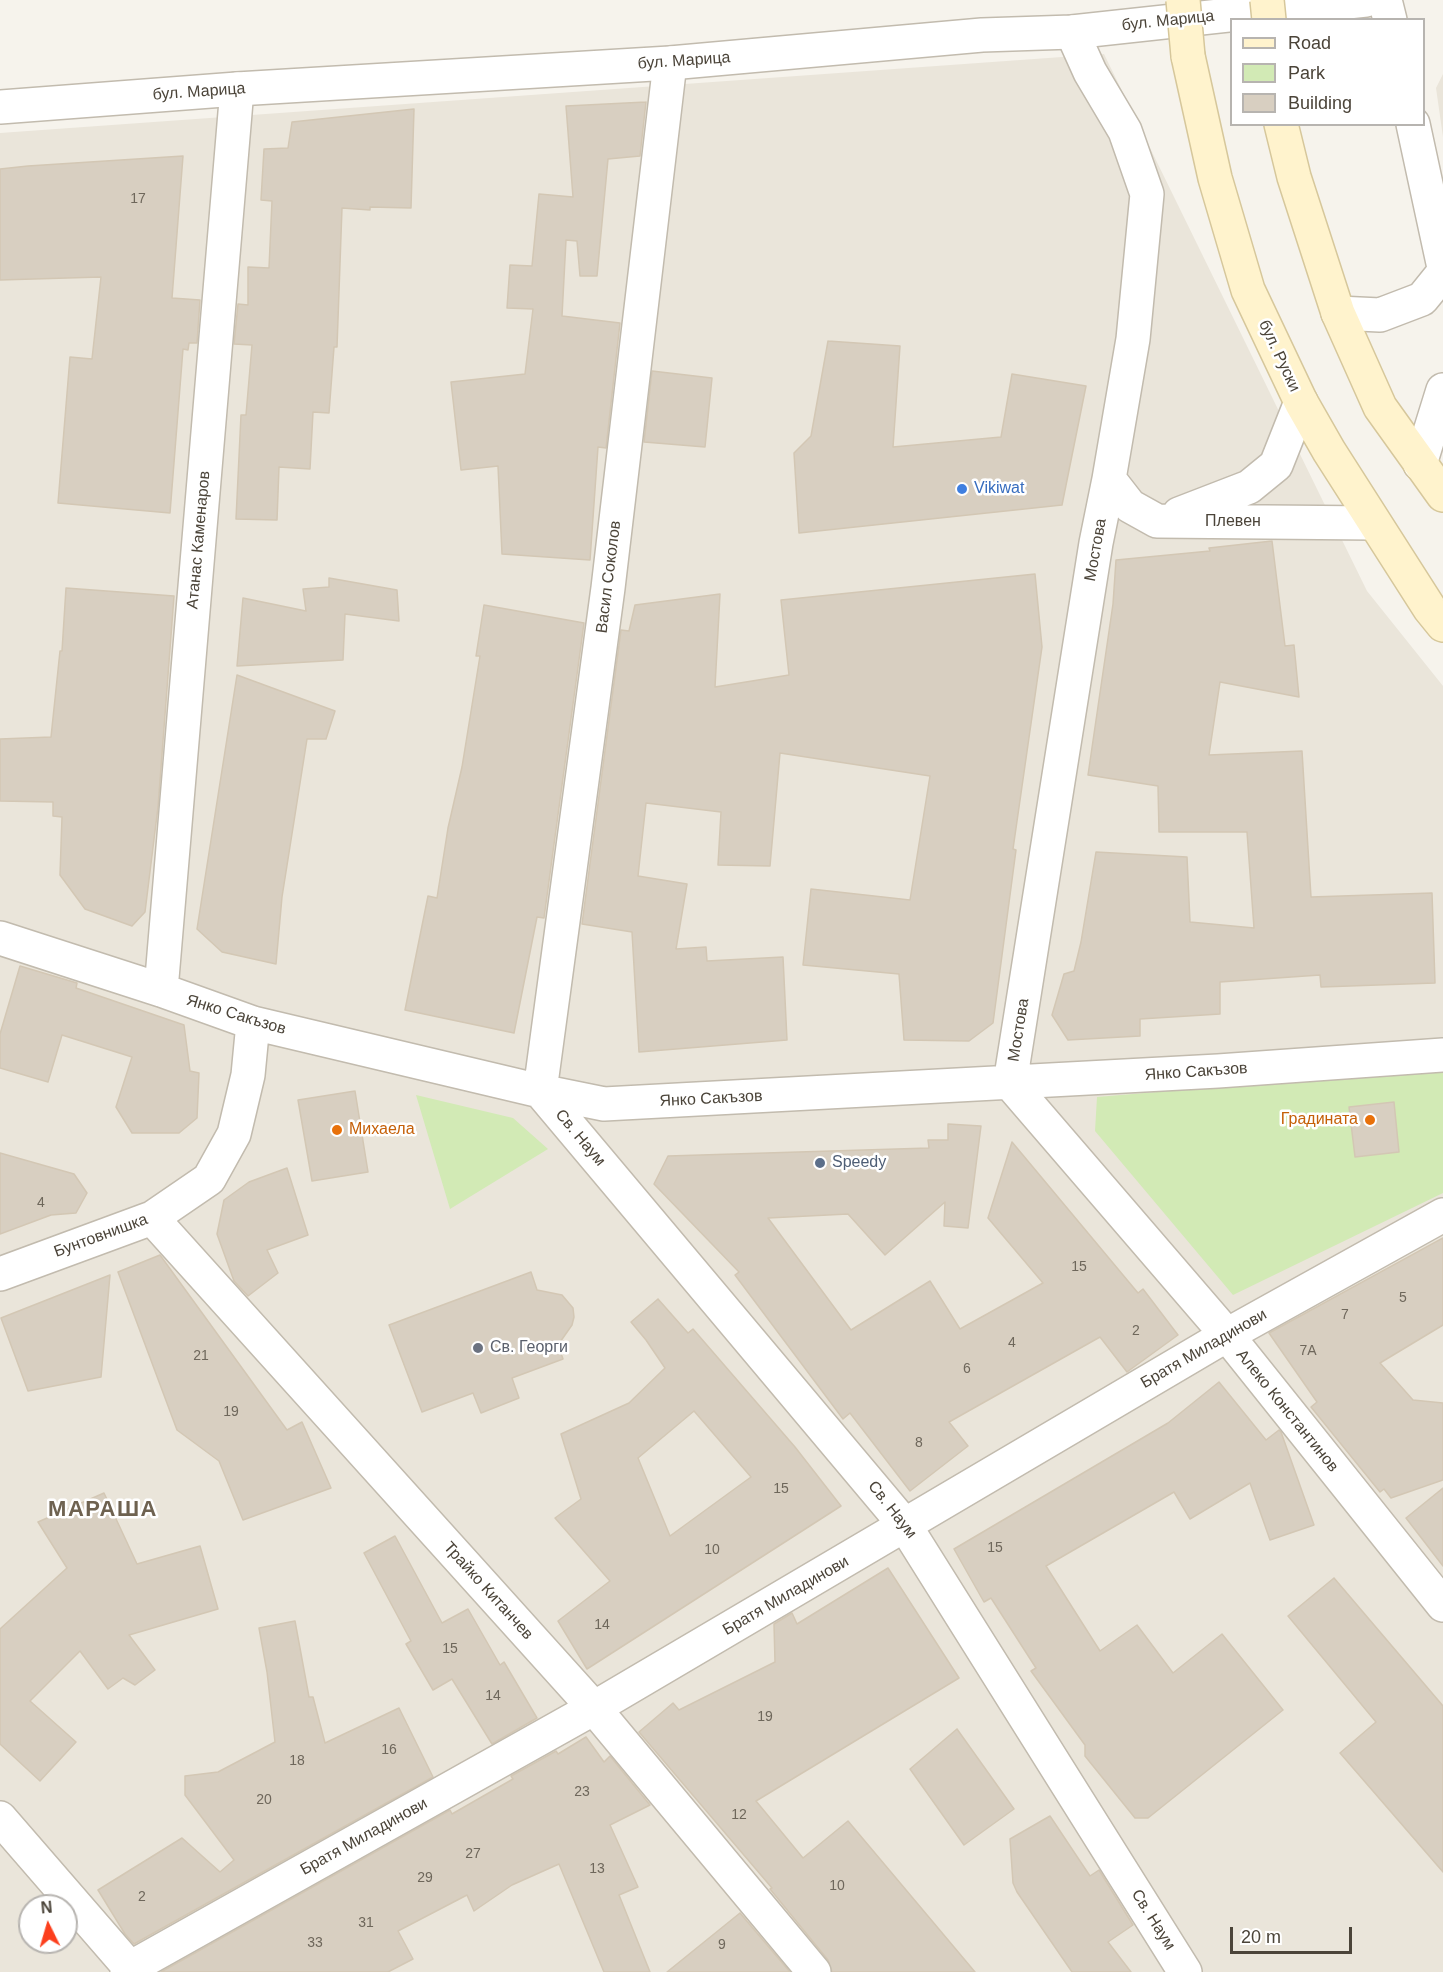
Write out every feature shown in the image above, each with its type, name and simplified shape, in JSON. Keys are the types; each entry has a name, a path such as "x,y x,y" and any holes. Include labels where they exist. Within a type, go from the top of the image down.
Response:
{"main road":[{"name":"бул. Руски","path":"1184,0 1188,56 1215,178 1248,290 1301,402 1329,451 1430,609 1443,625"},
{"path":"1267,0 1269,18"},
{"path":"1281,126 1294,177 1338,314 1380,407 1443,495"}],"street":[{"name":"бул. Марица","path":"0,107 237,89 670,63 982,35 1072,32 1366,0"},
{"path":"1385,0 1390,18"},
{"name":"Мостова","path":"1010,1083 1096,543 1133,339 1147,194 1125,131 1090,72 1072,32"},
{"name":"Васил Соколов","path":"540,1091 609,577 670,63"},
{"name":"Атанас Каменаров","path":"161,990 237,89"},
{"path":"1413,126 1443,263"},
{"path":"1338,314 1380,315 1422,299 1443,273"},
{"path":"1420,464 1443,390"},
{"path":"1157,521 1196,509 1249,488 1276,465 1301,402"},
{"name":"Плевен","path":"1109,479 1130,506 1157,521 1374,523"},
{"name":"Янко Сакъзов","path":"0,938 161,990 253,1023 604,1104 1010,1083 1443,1055"},
{"name":"Бунтовнишка","path":"0,1274 152,1218 209,1179 234,1134 248,1075 253,1023"},
{"name":"Алеко Константинов","path":"1010,1083 1227,1335 1443,1605"},
{"name":"Св. Наум","path":"540,1091 904,1524 1185,1972"},
{"name":"Братя Миладинови","path":"128,1970 594,1708 1227,1335 1443,1215"},
{"name":"Трайко Китанчев","path":"152,1218 594,1708 814,1972"},
{"path":"0,1818 128,1970"}],"shaded area":[{"path":"1104,54 1367,591 1443,686 1443,1972 0,1972 0,133"},
{"path":"1443,74 1443,137 1436,88"}],"green space":[{"path":"1443,1068 1443,1193 1233,1295 1095,1131 1097,1097"},
{"path":"416,1095 513,1118 548,1149 450,1209"}],"building":[{"path":"646,102 640,156 608,159 597,276 580,276 577,241 566,240 562,316 620,323 606,448 598,447 590,560 502,554 498,466 461,470 451,382 525,374 533,309 507,308 510,265 532,266 539,194 573,197 566,106"},
{"path":"414,109 411,208 370,207 370,210 342,208 337,347 334,347 329,413 313,412 310,469 279,467 277,520 236,519 241,415 246,415 252,345 234,344 238,304 248,305 248,267 269,268 272,201 261,200 264,149 288,148 292,122"},
{"path":"183,156 172,298 200,300 197,343 189,343 188,350 183,349 170,513 58,503 70,357 92,359 101,277 0,280 0,169"},
{"path":"828,341 900,346 893,447 1001,437 1012,374 1086,386 1062,505 799,533 794,453 811,436"},
{"path":"652,371 712,378 705,447 644,442"},
{"path":"1272,541 1285,646 1294,645 1299,697 1220,682 1209,755 1302,751 1311,897 1432,893 1435,983 1321,987 1320,975 1220,982 1220,1014 1140,1019 1140,1036 1068,1040 1052,1015 1064,974 1074,971 1096,852 1187,857 1190,922 1254,928 1247,832 1159,832 1158,786 1088,775 1113,604 1116,560 1210,551 1209,548"},
{"path":"1035,574 1042,647 1013,849 1016,850 993,1023 969,1041 904,1040 899,974 803,965 811,889 910,900 930,776 780,753 770,866 718,865 721,812 646,803 638,876 687,884 676,949 706,947 707,961 783,957 787,1040 639,1052 632,932 582,924 621,630 629,631 635,605 720,594 715,687 789,675 781,600"},
{"path":"329,578 397,590 399,621 345,614 343,660 237,666 243,598 306,611 303,589 329,587"},
{"path":"66,588 174,596 158,807 145,912 132,926 85,909 60,875 62,817 53,816 53,802 0,801 0,739 51,737 60,651 62,651"},
{"path":"484,605 584,623 544,918 537,917 514,1033 405,1010 428,896 437,898 480,656 476,656"},
{"path":"237,675 335,711 326,739 307,739 282,897 276,964 222,952 197,929"},
{"path":"20,966 77,983 76,988 184,1025 190,1071 199,1073 197,1118 179,1133 132,1133 116,1107 132,1057 62,1035 48,1082 0,1068 0,1034"},
{"path":"355,1091 368,1172 312,1181 298,1100"},
{"path":"1394,1102 1399,1152 1355,1157 1349,1107"},
{"path":"948,1124 981,1126 968,1228 944,1226 945,1202 885,1255 848,1214 768,1218 851,1330 930,1281 960,1329 1043,1283 988,1218 1012,1142 1138,1293 1143,1289 1178,1335 1127,1372 1100,1337 949,1422 968,1446 910,1491 850,1413 843,1419 735,1275 739,1272 654,1184 668,1156 929,1148 928,1140 948,1140"},
{"path":"0,1153 74,1174 87,1193 76,1213 51,1215 0,1234"},
{"path":"287,1168 308,1235 267,1250 278,1273 248,1296 234,1281 217,1234 224,1200 249,1182"},
{"path":"1443,1238 1443,1325 1380,1363 1413,1400 1443,1403 1443,1480 1391,1498 1384,1489 1380,1492 1311,1407 1317,1402 1269,1333"},
{"path":"160,1255 287,1430 302,1422 331,1488 243,1520 219,1461 177,1430 118,1272"},
{"name":"Св. Георги","path":"531,1272 537,1290 562,1295 573,1308 572,1325 558,1345 563,1359 512,1378 519,1398 481,1413 473,1393 422,1412 389,1325"},
{"path":"110,1275 101,1377 28,1391 1,1318"},
{"path":"658,1299 688,1333 693,1329 795,1447 841,1506 587,1669 558,1621 610,1581 555,1518 581,1499 561,1434 629,1403 665,1368 631,1322","holes":["694,1411 751,1477 670,1536 638,1458"]},
{"path":"1219,1382 1266,1440 1279,1430 1281,1432 1314,1525 1270,1540 1250,1483 1190,1519 1174,1492 1046,1566 1100,1651 1137,1625 1173,1673 1222,1634 1283,1710 1148,1818 1135,1818 1085,1756 1085,1745 1031,1671 1036,1668 991,1598 984,1602 954,1549 1168,1423"},
{"path":"1443,1488 1443,1566 1406,1518"},
{"path":"104,1493 137,1564 200,1546 218,1609 129,1635 155,1670 135,1685 123,1678 108,1689 80,1651 30,1701 76,1742 40,1781 0,1744 0,1629 67,1568 38,1522"},
{"path":"395,1536 442,1623 468,1609 500,1665 504,1662 537,1718 492,1744 452,1679 433,1690 406,1644 411,1641 364,1553"},
{"path":"888,1568 959,1678 756,1801 803,1858 848,1821 975,1972 832,1972 828,1960 770,1889 772,1888 639,1732 673,1703 679,1710 775,1662 774,1624 792,1613 797,1624"},
{"path":"1334,1578 1443,1706 1443,1872 1340,1753 1376,1722 1288,1616"},
{"path":"295,1621 309,1697 313,1697 325,1743 399,1708 433,1777 134,1944 125,1934 98,1890 182,1838 220,1872 234,1860 185,1795 185,1776 218,1772 275,1742 267,1672 259,1628"},
{"path":"957,1729 1014,1809 964,1845 910,1769"},
{"path":"586,1737 604,1762 610,1756 650,1805 610,1825 638,1887 619,1895 650,1972 604,1972 559,1864 512,1885 474,1911 467,1895 398,1931 413,1959 388,1972 161,1972 450,1810 452,1814 513,1779 511,1776 556,1751 558,1754"},
{"path":"1050,1816 1090,1876 1099,1870 1133,1925 1108,1942 1131,1972 1072,1972 1017,1892 1013,1883 1010,1839"},
{"path":"740,1913 790,1972 667,1972"}],"place":[{"name":"Vikiwat","path":"962,489"},
{"name":"Градината","path":"1370,1120"},
{"name":"Михаела","path":"337,1130"},
{"name":"Speedy","path":"820,1163"},
{"name":"Св. Георги","path":"478,1348"}],"district":[{"name":"МАРАША","path":"103,1510"}]}
